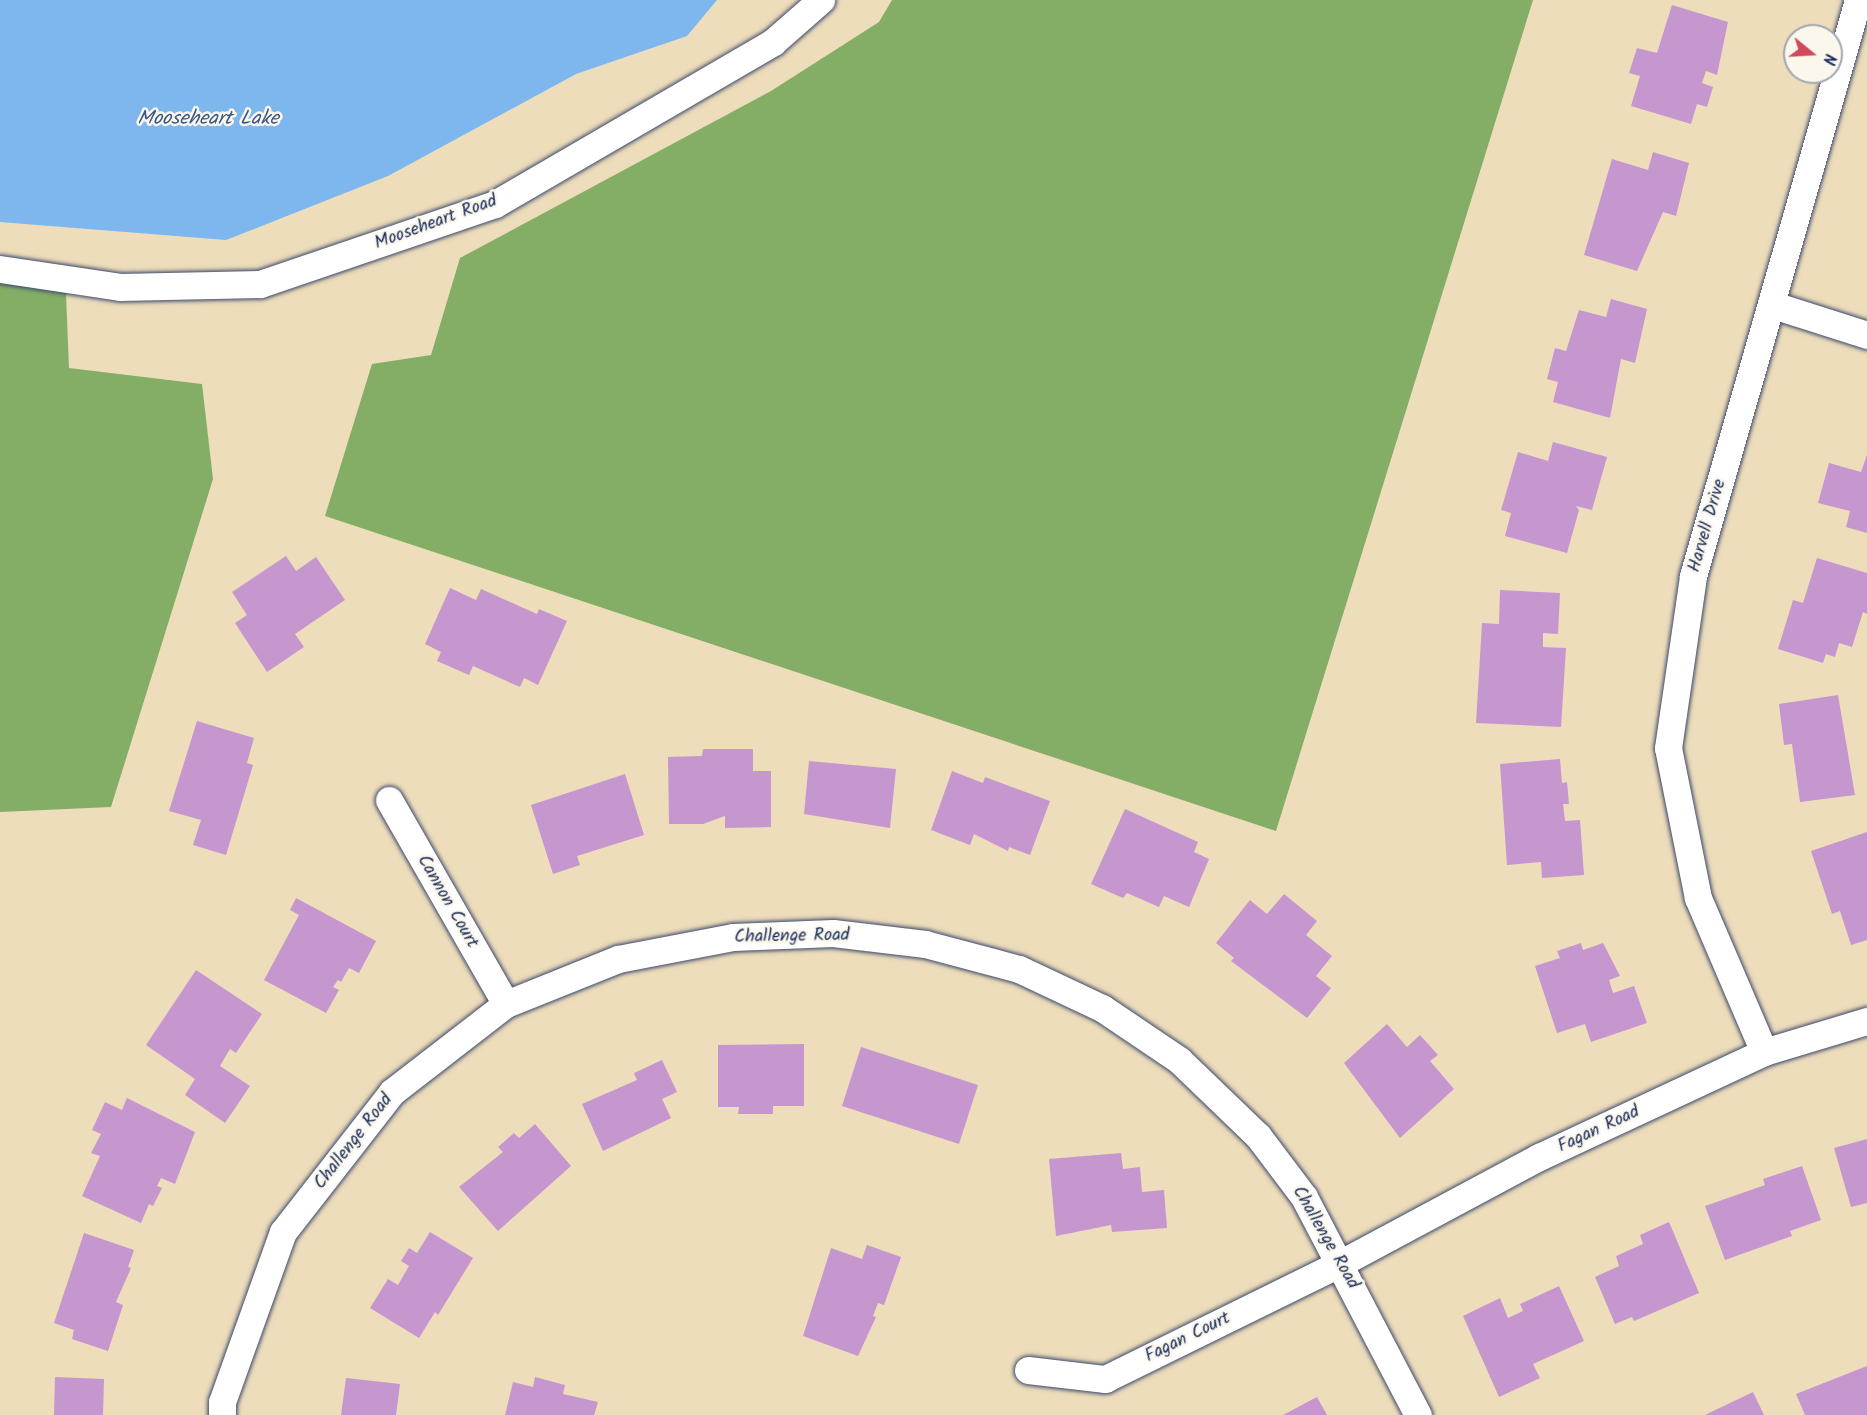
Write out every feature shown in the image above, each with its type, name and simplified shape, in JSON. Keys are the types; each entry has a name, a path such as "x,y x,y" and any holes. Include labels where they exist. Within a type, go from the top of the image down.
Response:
{"street":[{"name":"Mooseheart Road","path":"0,269 120,287 260,284 495,204 773,42 820,0"},
{"name":"Harvell Drive","path":"1764,1052 1698,898 1668,748 1693,576 1773,306 1858,0"},
{"path":"1773,306 1867,335"},
{"name":"Cannon Court","path":"389,800 506,1004"},
{"name":"Challenge Road","path":"222,1415 222,1402 283,1232 392,1092 506,1004 618,959 733,937 832,933 925,944 1019,969 1102,1008 1179,1060 1258,1136 1304,1197 1341,1263 1418,1415"},
{"name":"Fagan Road","path":"1341,1263 1539,1157 1764,1052 1867,1021"},
{"name":"Fagan Court","path":"1028,1370 1105,1379 1341,1263"}],"green space":[{"path":"892,0 1533,0 1276,831 325,516 372,364 431,355 460,258 771,91 879,22"},
{"path":"0,281 66,293 69,368 202,384 213,479 111,807 0,812"}],"water":[{"name":"Mooseheart Lake","path":"0,0 717,0 687,36 576,74 388,176 226,240 0,222"}],"building":[{"path":"1672,5 1728,22 1717,75 1706,71 1702,83 1713,87 1707,107 1697,104 1691,124 1631,106 1640,76 1629,73 1637,48 1657,53"},
{"path":"1653,152 1689,163 1676,216 1663,212 1637,271 1584,255 1612,159 1648,170"},
{"path":"1611,299 1647,309 1635,363 1621,359 1610,418 1553,402 1558,382 1547,379 1555,348 1566,351 1579,310 1606,317"},
{"path":"1553,442 1607,457 1592,510 1576,506 1579,510 1567,553 1505,536 1511,513 1501,510 1518,452 1548,461"},
{"path":"1867,455 1867,533 1846,527 1850,511 1818,503 1829,463 1861,472"},
{"path":"286,556 296,571 316,557 345,600 295,634 304,647 267,672 235,623 247,615 232,592"},
{"path":"1817,558 1867,573 1867,614 1863,612 1852,647 1839,643 1835,657 1826,654 1823,663 1778,649 1793,600 1803,603"},
{"path":"450,588 476,600 481,589 537,614 539,609 567,621 538,685 524,678 520,687 473,666 469,675 437,661 441,652 425,644"},
{"path":"1500,590 1560,593 1558,634 1543,633 1543,647 1566,648 1561,727 1476,723 1482,623 1499,624"},
{"path":"1838,695 1855,795 1800,802 1792,744 1784,745 1779,704"},
{"path":"197,721 254,738 247,763 253,765 226,855 193,845 201,820 169,811"},
{"path":"703,749 753,749 753,771 771,771 771,827 725,828 725,816 703,824 669,824 668,757 702,756"},
{"path":"1560,759 1562,783 1567,782 1569,804 1563,804 1565,821 1580,820 1584,875 1542,878 1541,862 1507,865 1500,764"},
{"path":"809,761 896,769 890,828 804,814"},
{"path":"952,771 983,783 985,777 1050,801 1030,855 1009,847 1008,851 974,834 970,845 931,830"},
{"path":"625,774 644,835 577,856 580,865 553,874 531,805"},
{"path":"1125,809 1198,842 1194,852 1209,859 1189,907 1164,896 1159,907 1127,893 1123,898 1091,884"},
{"path":"1867,832 1867,940 1851,945 1840,911 1832,914 1811,851"},
{"path":"1284,894 1317,921 1306,935 1332,956 1316,976 1331,988 1307,1018 1231,961 1234,958 1216,943 1250,900 1267,914"},
{"path":"296,898 376,941 359,973 349,968 341,982 338,980 333,987 339,990 326,1013 264,980 299,915 290,910"},
{"path":"1581,943 1583,950 1603,943 1620,976 1609,980 1613,993 1634,986 1647,1023 1591,1042 1585,1024 1557,1033 1535,966 1560,958 1557,951"},
{"path":"196,970 262,1014 236,1053 230,1049 220,1066 250,1086 225,1123 185,1095 195,1079 146,1045"},
{"path":"1387,1024 1407,1047 1420,1035 1438,1055 1430,1061 1454,1089 1400,1138 1344,1063"},
{"path":"804,1044 804,1106 773,1106 773,1114 738,1114 739,1107 718,1107 718,1045"},
{"path":"861,1047 978,1085 959,1144 842,1106"},
{"path":"662,1060 677,1092 662,1099 671,1118 603,1151 582,1104 637,1080 634,1073"},
{"path":"127,1098 195,1132 175,1184 161,1178 157,1186 162,1188 153,1206 149,1204 141,1223 82,1196 100,1156 91,1153 101,1134 92,1130 105,1102 122,1110"},
{"path":"535,1124 571,1166 498,1231 459,1187 503,1152 498,1147 514,1133 519,1138"},
{"path":"1867,1139 1867,1203 1851,1207 1834,1148"},
{"path":"1121,1153 1123,1169 1140,1167 1142,1192 1164,1190 1167,1228 1112,1232 1111,1225 1056,1236 1049,1159"},
{"path":"1802,1166 1821,1220 1790,1231 1792,1236 1725,1260 1705,1206 1765,1185 1763,1179"},
{"path":"1669,1222 1699,1293 1634,1321 1632,1317 1615,1324 1595,1277 1619,1266 1616,1256 1643,1244 1640,1235"},
{"path":"430,1232 473,1258 438,1315 435,1312 419,1338 370,1308 388,1279 398,1285 409,1266 401,1261 409,1248 417,1253"},
{"path":"84,1233 134,1250 128,1267 131,1268 116,1302 123,1305 108,1351 72,1339 74,1330 54,1323"},
{"path":"867,1245 901,1257 884,1305 878,1303 873,1316 876,1317 858,1356 803,1336 831,1248 862,1259"},
{"path":"1559,1286 1584,1341 1533,1364 1540,1378 1499,1397 1463,1316 1500,1298 1508,1318 1523,1311 1520,1304"},
{"path":"1867,1366 1867,1415 1805,1415 1796,1394"},
{"path":"55,1377 104,1379 103,1415 54,1415"},
{"path":"535,1377 565,1385 563,1394 598,1402 594,1415 505,1415 513,1382 533,1387"},
{"path":"346,1378 400,1384 396,1415 341,1415"},
{"path":"1753,1392 1764,1415 1705,1415"},
{"path":"1317,1397 1327,1415 1283,1415"}]}
